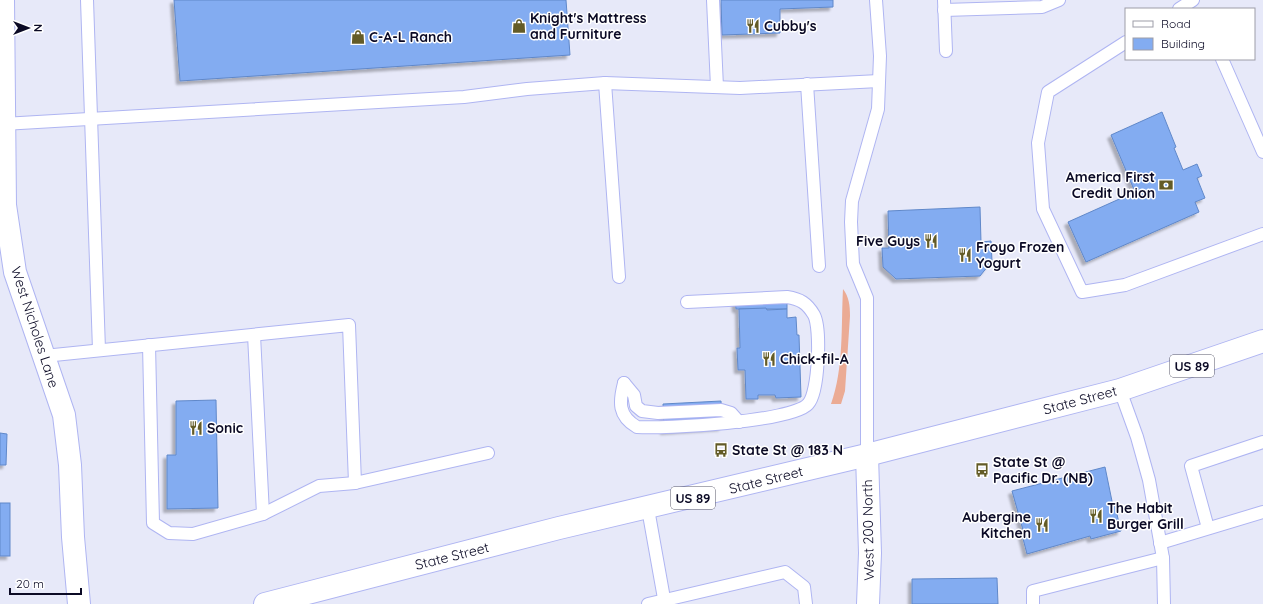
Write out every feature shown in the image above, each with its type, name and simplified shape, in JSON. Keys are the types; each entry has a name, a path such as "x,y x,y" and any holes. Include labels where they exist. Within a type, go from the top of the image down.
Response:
{"main road":[{"name":"West Nicholes Lane","path":"3,0 3,124 8,272 44,356 64,415 70,465 73,537 79,604"},
{"name":"State Street","path":"272,603 559,528 867,455 1120,390 1263,340"},
{"name":"West 200 North","path":"867,455 870,553 868,604"}],"lane":[{"path":"87,0 99,350"},
{"path":"713,0 717,87"},
{"path":"867,455 867,298 853,264 851,222 852,201 878,109 880,56 876,0"},
{"path":"946,51 944,5 1042,7 1058,0"},
{"path":"1181,8 1194,0"},
{"path":"1125,43 1048,92 1038,143 1043,209 1082,292 1125,285 1263,234"},
{"path":"1222,60 1263,152"},
{"path":"3,124 464,97 527,89 605,83 740,88 879,81"},
{"path":"605,83 619,277"},
{"path":"807,84 819,266"},
{"path":"687,302 788,297 798,299 807,305 815,316 818,336 818,362 814,392 808,404 798,410 757,420 739,422 649,428 637,427 629,422 622,412 620,397 624,383 634,395 636,406 642,410 658,413 721,410 730,413 739,422"},
{"path":"44,356 349,325 355,483"},
{"path":"254,335 263,514"},
{"path":"149,345 153,523 169,533 193,534 263,514 319,486 355,483 488,453"},
{"path":"1120,390 1137,437 1147,473 1163,558 1164,604"},
{"path":"1208,528 1191,466 1263,442"},
{"path":"648,508 665,603"},
{"path":"1160,543 1263,512"},
{"path":"1034,604 1033,590 1163,558"},
{"path":"648,604 665,603 785,572 804,587 806,604"}],"shaded area":[{"path":"843,289 848,298 850,312 845,391 841,404 831,404 840,362"}],"building":[{"path":"174,0 566,0 570,55 180,81"},
{"path":"721,0 833,0 833,7 780,9 780,33 722,35"},
{"name":"America First Credit Union","path":"1162,112 1176,147 1174,148 1183,170 1197,164 1202,176 1197,178 1205,198 1195,202 1199,212 1086,262 1068,222 1135,192 1111,135"},
{"path":"980,207 981,242 991,241 992,261 980,276 896,279 883,267 882,248 889,248 888,211"},
{"path":"787,297 787,309 736,309 735,298"},
{"name":"Chick-fil-A","path":"766,308 767,310 787,309 787,318 796,317 797,335 799,335 801,397 776,398 775,395 758,395 758,399 746,399 745,370 738,370 737,348 740,348 739,309"},
{"name":"Sonic","path":"216,400 218,508 167,509 167,455 176,455 176,401"},
{"path":"721,401 722,427 664,431 663,404"},
{"path":"0,433 7,434 6,465 0,465"},
{"path":"1105,467 1113,506 1115,506 1121,531 1091,539 1090,536 1027,554 1021,531 1023,530 1012,491"},
{"path":"0,503 10,503 10,556 0,556"},
{"path":"997,578 998,604 912,604 912,579"}],"place":[{"name":"Knight's Mattress and Furniture","path":"519,26"},
{"name":"Cubby's","path":"753,26"},
{"name":"C-A-L Ranch","path":"358,37"},
{"name":"America First Credit Union","path":"1166,185"},
{"name":"Five Guys","path":"931,241"},
{"name":"Froyo Frozen Yogurt","path":"965,255"},
{"name":"Chick-fil-A","path":"769,359"},
{"name":"Sonic","path":"196,428"},
{"name":"State St @ 183 N","path":"721,450"},
{"name":"State St @ Pacific Dr. (NB)","path":"982,470"},
{"name":"The Habit Burger Grill","path":"1096,516"},
{"name":"Aubergine Kitchen","path":"1042,525"}]}
